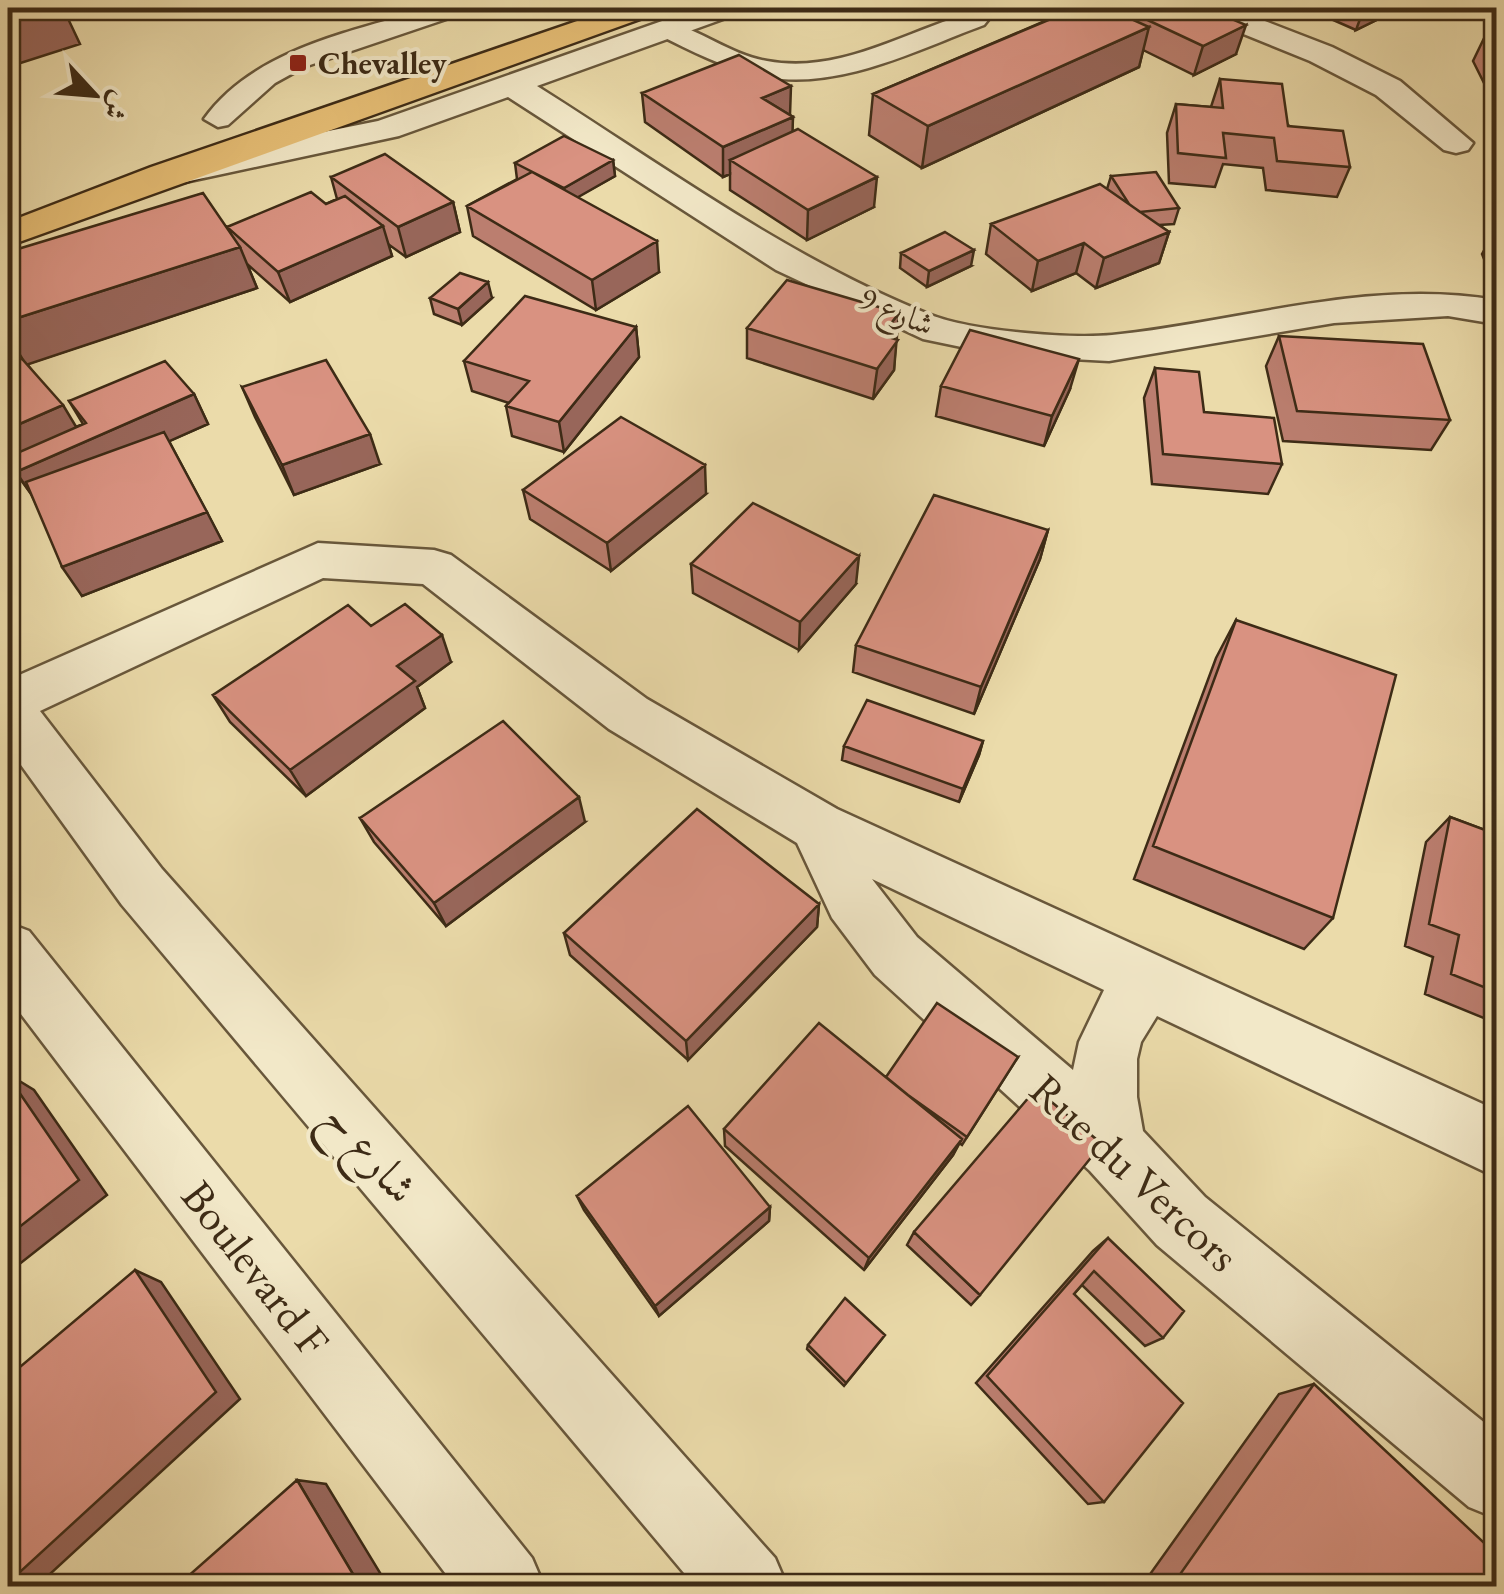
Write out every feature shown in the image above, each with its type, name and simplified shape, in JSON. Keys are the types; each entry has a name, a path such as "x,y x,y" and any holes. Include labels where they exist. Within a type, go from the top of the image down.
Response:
{"highway":[{"path":"8,236 164,174 654,18"},
{"path":"380,63 463,20"},
{"path":"182,132 326,82"}],"street":[{"path":"164,174 372,133 514,86 654,18 726,8"},
{"path":"1205,8 1321,54 1388,88 1456,143"},
{"name":"شارع 9","path":"514,86 790,262 923,327 1000,342 1109,348 1334,311 1448,304 1496,312"},
{"path":"8,705 318,560 434,568 628,714 817,826 1496,1144"},
{"name":"شارع ح","path":"8,705 142,886 747,1586"},
{"name":"Rue du Vercors","path":"817,826 853,900 896,956 1112,1148 1181,1221 1496,1480"},
{"name":"Boulevard F","path":"8,950 504,1586"},
{"path":"1112,1148 1104,1100 1105,1049 1146,980"}],"lane":[{"path":"654,18 734,59 767,69 802,72 828,69 975,20"},
{"path":"218,118 240,94 272,72 463,20"}],"building":[{"path":"1077,8 1107,8 1149,27 928,126 873,94"},
{"path":"1122,8 1206,8 1246,25 1203,46"},
{"path":"1487,32 1496,33 1496,50"},
{"path":"739,55 791,86 762,98 793,117 723,147 642,93"},
{"path":"1220,79 1282,84 1288,126 1343,131 1350,167 1277,161 1274,138 1223,133 1226,158 1178,153 1176,104 1223,108"},
{"path":"798,129 877,177 808,210 730,160"},
{"path":"564,136 613,160 564,188 515,163"},
{"path":"385,154 453,202 398,227 331,177"},
{"path":"532,172 657,241 592,280 467,206"},
{"path":"1156,172 1179,208 1140,212 1129,204 1111,176"},
{"path":"1100,184 1169,232 1104,258 1084,243 1038,261 991,224"},
{"path":"311,192 326,204 345,196 383,226 278,272 227,227"},
{"path":"203,193 240,247 8,321 8,252"},
{"path":"945,232 974,250 929,271 901,253"},
{"path":"460,273 488,282 458,309 430,298"},
{"path":"787,280 899,313 882,335 898,340 877,369 747,328"},
{"path":"525,296 636,327 559,422 506,406 529,381 464,361"},
{"path":"970,330 1079,359 1052,416 941,386"},
{"path":"1279,336 1423,344 1450,420 1297,411"},
{"path":"8,347 63,405 8,429"},
{"path":"326,360 370,434 282,465 242,387"},
{"path":"165,361 194,394 16,472 8,457 86,423 69,401"},
{"path":"1155,368 1199,372 1204,412 1274,418 1282,464 1163,454"},
{"path":"621,417 705,465 607,543 523,490"},
{"path":"164,432 207,512 62,567 26,482"},
{"path":"934,495 1048,530 981,687 856,645"},
{"path":"753,503 859,556 800,622 691,564"},
{"path":"405,604 442,635 397,666 415,681 290,770 213,695 348,605 371,626"},
{"path":"1236,620 1396,675 1333,918 1153,846"},
{"path":"867,700 983,741 963,789 844,746"},
{"path":"503,721 579,797 434,903 360,818"},
{"path":"697,809 819,904 686,1041 564,933"},
{"path":"1450,817 1496,834 1496,992 1451,974 1459,935 1429,924"},
{"path":"937,1003 1018,1057 967,1137 886,1077"},
{"path":"819,1023 962,1139 869,1258 724,1129"},
{"path":"8,1076 79,1180 8,1236"},
{"path":"1036,1089 1102,1144 980,1295 914,1232"},
{"path":"688,1106 770,1207 655,1306 577,1196"},
{"path":"1108,1238 1184,1311 1163,1338 1094,1271 1074,1294 1183,1403 1104,1502 987,1376"},
{"path":"135,1270 216,1392 8,1583 8,1377"},
{"path":"845,1298 885,1335 846,1383 808,1345"},
{"path":"1314,1384 1496,1554 1496,1586 1182,1586 1176,1580"},
{"path":"297,1480 360,1586 177,1586"}],"place":[{"name":"Chevalley","path":"298,63"}]}
